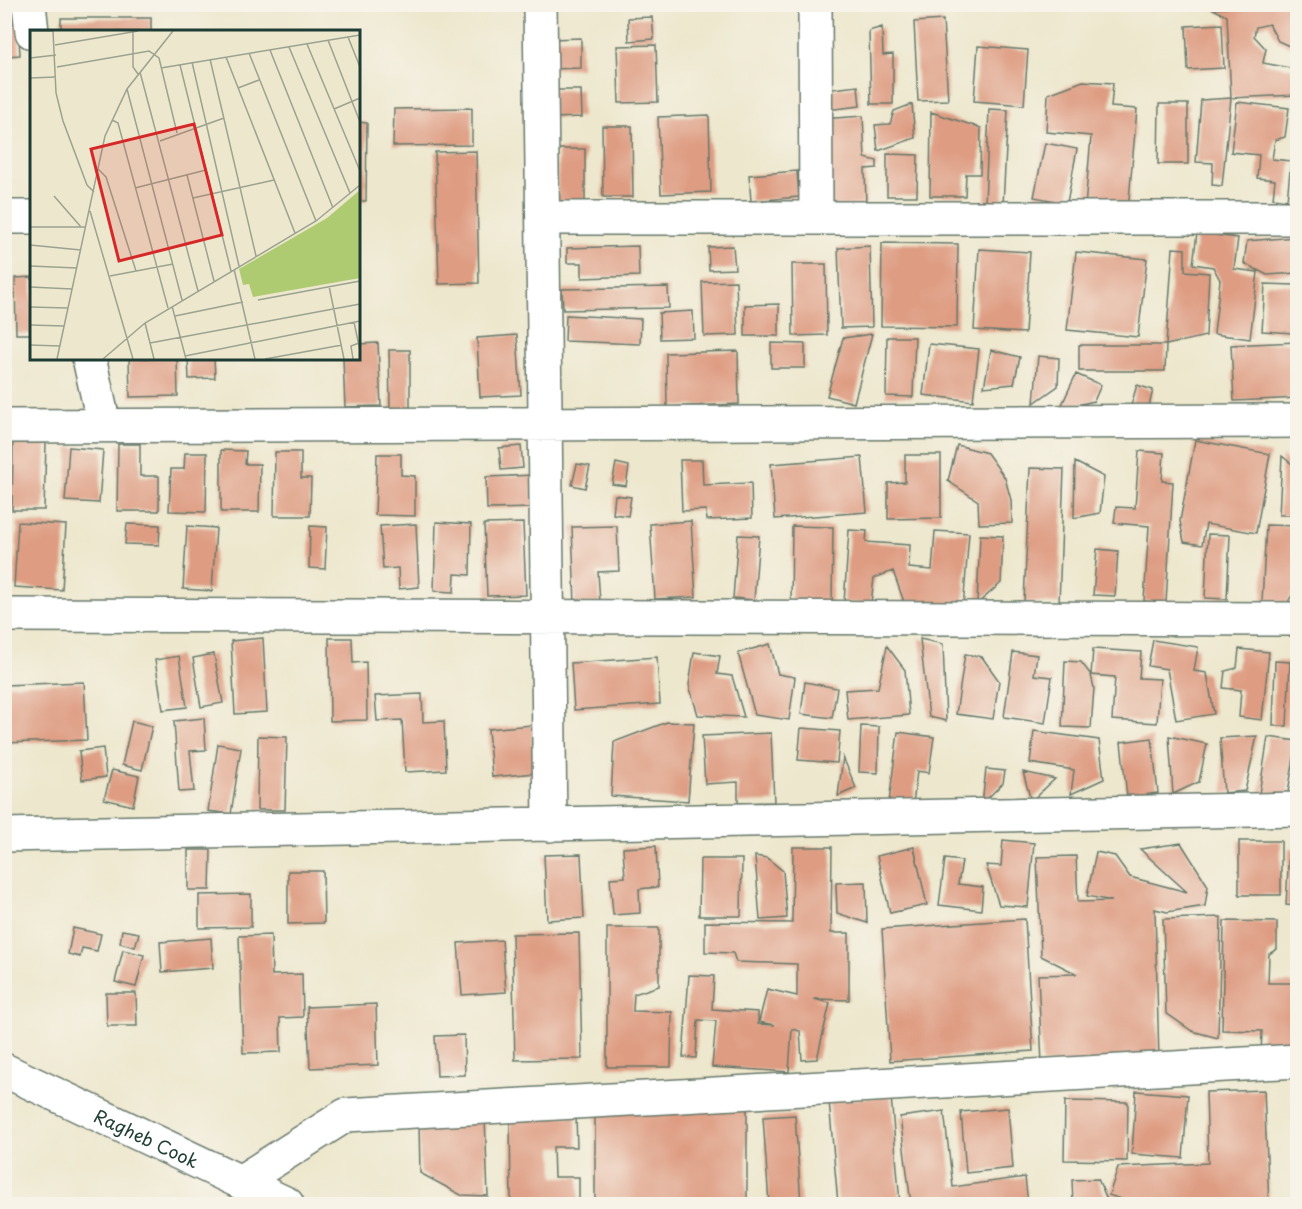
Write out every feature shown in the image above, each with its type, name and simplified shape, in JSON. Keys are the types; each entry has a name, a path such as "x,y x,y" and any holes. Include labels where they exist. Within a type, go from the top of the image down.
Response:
{"street":[{"path":"29,4 32,30"},
{"path":"540,4 550,825"},
{"path":"815,4 816,218"},
{"path":"4,216 30,217"},
{"path":"543,218 1298,218"},
{"path":"89,360 104,425"},
{"path":"4,426 1298,421"},
{"path":"4,615 1298,620"},
{"path":"4,835 1298,809"},
{"path":"240,1182 346,1114 1298,1061"},
{"name":"Ragheb Cook","path":"4,1070 287,1204"}],"building":[{"path":"1260,4 1298,4 1298,50 1278,41 1269,24 1256,27 1254,36 1266,49 1263,63 1295,69 1297,95 1231,98 1227,16 1213,9"},
{"path":"652,17 654,39 629,41 628,18"},
{"path":"61,18 151,18 151,30 61,30"},
{"path":"18,19 20,55 8,56 10,90 4,90 4,20"},
{"path":"943,20 948,100 918,101 914,22"},
{"path":"1222,24 1224,68 1188,70 1186,26"},
{"path":"882,27 883,55 893,54 893,104 871,104 869,31"},
{"path":"581,38 581,68 552,69 551,39"},
{"path":"656,45 658,102 619,103 617,46"},
{"path":"978,46 1028,50 1024,105 974,101"},
{"path":"1083,81 1113,83 1111,107 1137,109 1128,211 1085,207 1091,136 1046,132 1048,94"},
{"path":"858,86 860,106 826,110 824,90"},
{"path":"552,90 581,90 582,117 553,118"},
{"path":"1231,98 1222,186 1212,185 1213,163 1196,162 1201,100"},
{"path":"1237,102 1289,108 1285,137 1275,140 1272,159 1291,161 1287,200 1273,198 1275,180 1257,178 1259,155 1231,152"},
{"path":"912,104 915,138 878,151 875,125 890,124 894,111"},
{"path":"1159,104 1188,104 1188,164 1158,164"},
{"path":"472,108 472,145 393,146 394,109"},
{"path":"989,109 1008,110 1003,205 985,204"},
{"path":"931,112 981,128 980,174 966,174 965,196 930,196"},
{"path":"709,115 711,192 661,194 658,117"},
{"path":"863,116 865,158 877,161 877,168 865,169 866,205 825,207 821,119"},
{"path":"360,122 367,123 366,201 360,201"},
{"path":"602,126 632,126 633,197 603,197"},
{"path":"1045,143 1077,149 1067,203 1034,197"},
{"path":"558,149 585,149 585,202 557,201"},
{"path":"476,151 479,283 439,284 435,152"},
{"path":"887,154 918,155 917,196 887,196"},
{"path":"797,171 799,197 751,201 749,175"},
{"path":"1197,233 1238,238 1234,269 1258,272 1250,339 1214,334 1220,280 1213,267 1193,264"},
{"path":"1295,237 1298,273 1267,275 1244,263 1247,241"},
{"path":"882,243 958,244 957,327 881,326"},
{"path":"638,246 639,276 582,278 582,263 567,263 567,248"},
{"path":"733,246 735,269 709,270 708,247"},
{"path":"870,246 872,327 841,328 838,248"},
{"path":"1173,248 1185,249 1185,271 1209,273 1206,336 1166,345"},
{"path":"979,249 1030,252 1025,333 974,330"},
{"path":"1076,252 1147,259 1138,337 1067,330"},
{"path":"792,264 826,264 827,335 793,336"},
{"path":"30,277 30,334 16,334 15,278"},
{"path":"736,281 738,335 704,336 702,282"},
{"path":"1265,284 1295,285 1293,333 1262,331"},
{"path":"668,287 669,308 563,310 562,289"},
{"path":"779,304 779,336 745,336 745,305"},
{"path":"693,311 694,338 660,339 659,313"},
{"path":"566,315 641,319 640,344 565,341"},
{"path":"872,334 854,403 827,396 843,338"},
{"path":"517,335 521,395 480,397 477,338"},
{"path":"887,337 915,337 913,397 886,396"},
{"path":"1298,342 1298,398 1234,401 1231,345"},
{"path":"378,343 381,406 345,407 343,360 360,360 360,344"},
{"path":"771,343 805,344 805,368 771,368"},
{"path":"929,344 979,349 973,401 923,395"},
{"path":"1079,345 1166,345 1165,371 1079,371"},
{"path":"389,350 410,350 410,410 390,411"},
{"path":"991,350 1020,357 1014,384 984,387"},
{"path":"738,351 739,404 667,407 666,353"},
{"path":"1038,356 1059,358 1058,386 1034,403"},
{"path":"129,360 177,360 178,396 130,397"},
{"path":"188,360 214,360 215,378 189,379"},
{"path":"1076,374 1101,385 1094,401 1060,409"},
{"path":"1137,385 1153,390 1148,410 1131,405"},
{"path":"1195,440 1270,454 1256,533 1206,524 1202,545 1184,542 1180,521"},
{"path":"13,443 46,443 44,510 12,510"},
{"path":"118,444 140,444 140,476 159,476 159,511 117,511"},
{"path":"957,445 987,453 1005,478 1011,500 1012,523 979,524 978,501 948,481"},
{"path":"521,446 523,468 501,470 499,448"},
{"path":"69,447 103,450 99,503 65,501"},
{"path":"221,450 246,451 245,464 260,464 259,512 221,512"},
{"path":"1139,451 1164,453 1162,481 1173,482 1166,603 1144,601 1149,526 1114,523 1116,507 1135,508"},
{"path":"275,452 301,452 301,478 311,478 310,516 274,516"},
{"path":"185,453 207,453 206,512 169,511 171,469 184,469"},
{"path":"377,454 401,454 401,475 415,476 415,516 375,515"},
{"path":"905,455 941,455 941,518 888,519 888,483 905,482"},
{"path":"1282,456 1298,469 1298,515 1279,515"},
{"path":"862,457 867,512 775,519 771,464"},
{"path":"680,460 702,460 703,485 751,483 752,518 707,520 706,510 682,511"},
{"path":"1075,462 1104,477 1100,513 1074,518"},
{"path":"616,463 629,466 626,486 612,484"},
{"path":"577,464 590,466 585,488 572,485"},
{"path":"1030,468 1064,469 1059,604 1024,602"},
{"path":"534,475 535,508 487,509 486,477"},
{"path":"615,495 631,497 628,516 613,514"},
{"path":"691,521 696,597 655,599 650,524"},
{"path":"18,522 66,525 62,590 14,587"},
{"path":"436,522 471,524 470,575 455,574 454,592 434,591"},
{"path":"523,523 526,595 487,596 484,524"},
{"path":"127,524 160,525 159,545 125,544"},
{"path":"416,524 419,587 399,589 398,568 383,569 380,526"},
{"path":"1266,525 1298,526 1298,584 1287,604 1262,602"},
{"path":"187,526 216,528 212,591 183,589"},
{"path":"310,526 327,527 325,569 309,568"},
{"path":"617,526 619,571 598,572 600,603 575,605 572,527"},
{"path":"792,526 833,527 832,604 791,604"},
{"path":"849,530 867,531 866,542 910,545 909,568 932,570 935,531 969,533 963,609 905,605 893,571 874,578 871,604 844,603"},
{"path":"1208,534 1230,535 1227,599 1205,598"},
{"path":"738,535 759,536 754,600 733,598"},
{"path":"980,535 1003,536 1001,583 977,604"},
{"path":"1097,549 1118,551 1115,596 1093,595"},
{"path":"263,638 267,712 235,714 231,641"},
{"path":"329,638 352,638 353,663 366,662 367,720 330,721"},
{"path":"920,639 943,644 946,721 929,717"},
{"path":"1153,640 1198,647 1194,671 1207,673 1214,714 1176,720 1167,669 1148,666"},
{"path":"770,644 778,674 795,677 789,720 755,715 738,653"},
{"path":"887,646 905,670 909,715 848,720 845,690 878,688"},
{"path":"1093,649 1141,652 1139,678 1160,679 1157,723 1112,720 1115,677 1091,675"},
{"path":"1239,649 1269,652 1262,720 1239,717 1241,690 1223,688 1225,671 1237,668"},
{"path":"694,652 720,656 717,674 732,676 744,717 698,715 689,685"},
{"path":"1013,652 1037,655 1034,675 1052,677 1045,723 1004,717"},
{"path":"214,654 223,703 201,707 193,658"},
{"path":"965,654 982,657 999,681 993,719 956,714"},
{"path":"179,656 187,707 163,710 155,660"},
{"path":"657,657 660,704 574,710 571,663"},
{"path":"1065,661 1081,662 1091,675 1094,688 1091,728 1062,727"},
{"path":"1275,661 1290,662 1287,726 1273,726"},
{"path":"84,682 87,740 4,743 4,685"},
{"path":"805,682 837,688 832,718 801,714"},
{"path":"422,694 423,722 444,721 446,770 405,772 402,720 377,721 375,696"},
{"path":"204,718 206,750 190,751 194,791 179,792 174,721"},
{"path":"132,721 152,726 142,770 122,765"},
{"path":"667,722 694,723 688,801 611,796 614,742"},
{"path":"532,725 535,773 492,777 488,729"},
{"path":"861,726 879,727 878,773 859,772"},
{"path":"801,728 840,731 837,763 798,760"},
{"path":"1034,731 1099,740 1104,779 1071,794 1074,770 1030,763"},
{"path":"898,732 934,737 929,773 917,771 913,805 889,802"},
{"path":"771,733 774,802 738,803 738,782 705,784 702,736"},
{"path":"258,736 287,737 285,810 257,810"},
{"path":"1169,736 1207,744 1199,782 1173,794"},
{"path":"1257,736 1245,791 1224,793 1220,738"},
{"path":"1268,737 1297,741 1287,798 1259,794"},
{"path":"1152,738 1158,793 1127,797 1121,742"},
{"path":"218,744 241,748 231,814 208,811"},
{"path":"103,748 106,777 82,780 79,751"},
{"path":"843,757 856,788 838,796"},
{"path":"986,769 1005,771 1003,783 982,804"},
{"path":"112,770 139,776 133,806 104,799"},
{"path":"1023,772 1055,779 1031,801"},
{"path":"1003,840 1034,843 1028,907 999,905 986,865 1001,866"},
{"path":"1239,841 1281,841 1281,895 1239,895"},
{"path":"1181,843 1208,886 1205,906 1167,912 1155,909 1159,1060 1042,1064 1038,975 1077,974 1041,956 1037,857 1076,856 1078,902 1112,901 1087,896 1096,852 1115,856 1130,877 1187,892 1140,849"},
{"path":"656,846 658,887 639,889 640,913 613,915 610,878 625,877 623,848"},
{"path":"793,847 832,847 831,933 849,933 849,1000 814,999 830,1003 817,1059 802,1060 800,1031 792,1029 789,1072 712,1067 716,1021 698,1020 696,1058 683,1057 689,975 714,976 712,1009 758,1012 758,1024 775,1025 759,1022 767,989 797,996 797,964 736,962 733,953 705,952 705,922 792,923"},
{"path":"914,847 927,905 890,913 877,856"},
{"path":"1289,848 1298,848 1298,906 1286,905"},
{"path":"188,850 211,850 210,890 188,890"},
{"path":"581,854 584,918 547,920 544,855"},
{"path":"755,856 767,858 783,871 787,918 760,920"},
{"path":"700,859 742,859 741,916 699,916"},
{"path":"945,859 962,861 958,884 983,887 981,910 939,905"},
{"path":"288,871 323,871 324,923 288,924"},
{"path":"866,882 867,923 837,913 836,883"},
{"path":"251,894 251,927 199,928 199,895"},
{"path":"1221,917 1218,1038 1192,1031 1166,1013 1163,919"},
{"path":"1025,919 1033,1051 890,1061 882,929"},
{"path":"1224,921 1277,922 1277,949 1269,954 1268,983 1294,983 1291,1054 1261,1054 1262,1031 1222,1030"},
{"path":"73,928 101,934 97,951 82,948 80,957 68,954"},
{"path":"607,928 659,928 659,986 634,994 633,1011 672,1012 671,1067 607,1067"},
{"path":"122,930 139,933 135,947 120,943"},
{"path":"579,933 582,1059 515,1060 512,934"},
{"path":"271,935 272,975 302,974 303,1017 280,1018 281,1052 243,1053 239,936"},
{"path":"211,938 213,968 162,972 160,942"},
{"path":"502,940 506,992 462,995 458,943"},
{"path":"123,950 144,955 136,987 115,982"},
{"path":"106,993 136,993 137,1026 107,1026"},
{"path":"376,1004 378,1065 310,1068 307,1007"},
{"path":"464,1035 465,1075 437,1076 435,1036"},
{"path":"1264,1090 1269,1204 1134,1204 1109,1195 1118,1167 1208,1163 1206,1092"},
{"path":"1136,1091 1188,1095 1183,1158 1132,1154"},
{"path":"891,1096 900,1204 838,1204 829,1101"},
{"path":"1065,1101 1128,1102 1127,1161 1064,1160"},
{"path":"595,1108 747,1108 747,1204 595,1204"},
{"path":"1008,1108 1013,1168 966,1173 961,1112"},
{"path":"944,1111 953,1187 1025,1177 1028,1204 911,1204 900,1117"},
{"path":"795,1115 801,1204 769,1204 763,1117"},
{"path":"576,1116 577,1147 553,1147 554,1177 579,1177 579,1204 511,1204 510,1117"},
{"path":"485,1117 488,1196 461,1195 420,1173 419,1124"},
{"path":"1098,1179 1109,1204 1073,1204 1072,1180"}]}
